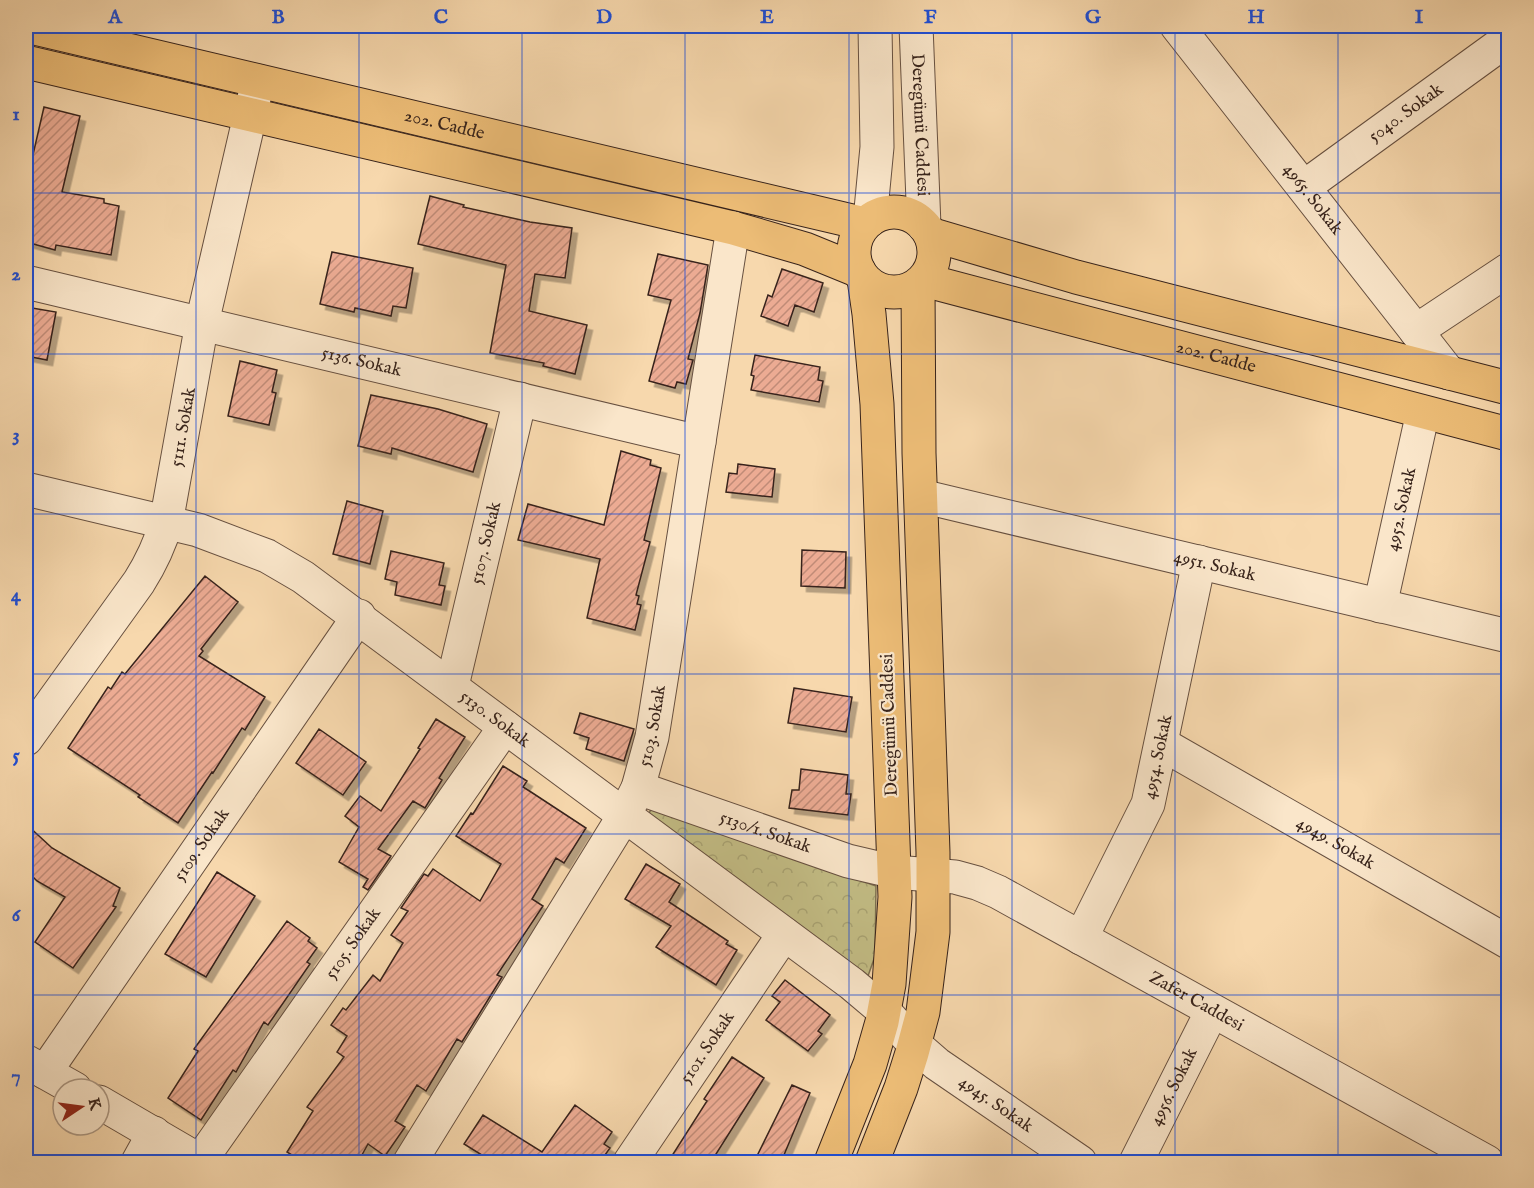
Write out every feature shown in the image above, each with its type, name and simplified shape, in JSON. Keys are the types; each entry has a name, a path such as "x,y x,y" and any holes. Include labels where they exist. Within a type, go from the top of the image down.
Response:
{"main road":[{"name":"202. Cadde","path":"26,27 868,222"},
{"name":"202. Cadde","path":"26,62 734,228 805,249 861,275"},
{"path":"893,212 907,214 920,220 935,244 935,259 930,273 921,283 909,291 895,293 881,291 861,275 854,249 856,239 868,222 883,213 893,212"},
{"path":"927,230 1076,277 1509,388"},
{"name":"Deregümü Caddesi","path":"831,1162 870,1064 884,1011 893,943 895,872 877,404 869,314 861,275"},
{"name":"202. Cadde","path":"921,283 1509,434"},
{"path":"872,1162 901,1088 923,1011 933,932 921,496 921,283"}],"street":[{"path":"868,222 877,147 875,26"},
{"name":"Deregümü Caddesi","path":"916,26 927,230"},
{"name":"4965. Sokak","path":"1186,29 1304,187 1449,373"},
{"name":"5040. Sokak","path":"1304,187 1509,39"},
{"name":"5111. Sokak","path":"26,739 139,582 152,561 166,523 202,324 258,81"},
{"name":"5103. Sokak","path":"410,1162 631,802 652,737 734,228"},
{"path":"1416,331 1509,270"},
{"name":"5136. Sokak","path":"26,282 699,442"},
{"name":"5107. Sokak","path":"452,686 520,399"},
{"name":"4952. Sokak","path":"1380,606 1423,412"},
{"name":"5130. Sokak","path":"26,489 216,536 267,556 303,576 505,727 631,802 784,934 852,984 884,1011 914,1044"},
{"name":"4951. Sokak","path":"921,496 1509,636"},
{"name":"4954. Sokak","path":"1081,938 1144,814 1162,744 1199,562"},
{"name":"5109. Sokak","path":"35,1067 359,616"},
{"name":"5105. Sokak","path":"201,1162 505,727"},
{"name":"4949. Sokak","path":"1162,744 1509,942"},
{"name":"5130/1. Sokak","path":"631,802 895,872"},
{"name":"Zafer Caddesi","path":"895,872 933,875 977,883 998,892 1487,1162"},
{"name":"5101. Sokak","path":"630,1162 784,934"},
{"name":"4956. Sokak","path":"1136,1162 1212,1011"},
{"name":"4945. Sokak","path":"914,1044 953,1075 1080,1162"},
{"path":"35,1067 53,1077"},
{"path":"111,1109 201,1162"},
{"path":"138,1162 154,1133"}],"green space":[{"path":"652,807 876,886 875,956 868,976 646,820"}],"building":[{"path":"44,107 80,116 62,192 104,199 104,203 119,206 111,255 56,245 55,250 26,242 26,185"},
{"path":"430,196 464,205 463,207 530,222 572,228 565,278 535,274 529,311 587,325 575,374 543,366 544,363 490,353 506,265 418,244"},
{"path":"332,252 413,268 406,308 393,306 391,316 355,308 354,312 320,304"},
{"path":"658,254 708,265 700,313 688,359 693,360 686,384 677,382 675,388 649,381 671,300 648,295"},
{"path":"782,269 823,283 814,312 795,305 788,326 761,316 768,295 772,297"},
{"path":"26,307 56,312 47,360 26,356"},
{"path":"755,355 820,367 818,380 823,381 819,402 751,390"},
{"path":"240,361 277,370 272,392 276,393 269,425 228,416"},
{"path":"371,395 438,409 487,424 473,472 392,448 391,454 358,446"},
{"path":"621,451 651,460 650,465 661,468 644,540 650,542 636,595 639,596 637,604 641,605 635,630 587,618 600,559 518,540 528,504 604,525"},
{"path":"738,464 775,469 772,497 726,492 729,473 737,474"},
{"path":"347,501 383,511 370,564 333,554"},
{"path":"802,550 846,552 845,588 801,586"},
{"path":"391,551 444,563 439,585 445,586 441,605 395,595 397,582 385,579"},
{"path":"205,576 238,602 201,649 203,651 199,656 265,697 245,730 242,728 178,823 68,748 108,687 111,689 122,672 125,674"},
{"path":"794,688 852,697 846,732 788,723"},
{"path":"580,713 634,729 624,761 586,749 589,738 574,733"},
{"path":"436,719 465,737 439,778 442,780 425,808 413,801 378,849 391,856 368,890 363,887 368,879 339,862 359,827 345,816 360,796 381,811"},
{"path":"319,729 366,762 343,795 296,763"},
{"path":"503,766 527,781 523,787 586,828 564,863 556,858 532,899 543,906 497,975 502,977 462,1042 457,1039 426,1091 417,1085 395,1121 405,1127 385,1156 368,1144 358,1162 303,1162 287,1152 313,1111 307,1107 344,1057 337,1052 347,1036 331,1025 343,1008 346,1010 373,975 380,981 403,943 391,935 408,911 401,908 424,874 428,876 433,869 480,901 501,864 456,836 471,813 473,814"},
{"path":"801,769 848,775 846,794 851,794 848,815 789,808 792,790 799,790"},
{"path":"26,824 52,848 120,888 113,906 116,907 73,968 35,942 65,897 37,881 26,870"},
{"path":"646,864 680,884 669,902 728,941 726,944 737,950 716,985 656,947 671,926 625,899"},
{"path":"217,872 255,896 206,977 165,954"},
{"path":"287,921 310,938 308,941 317,948 307,962 310,964 268,1025 264,1022 236,1072 233,1070 201,1120 168,1098 198,1051 194,1049"},
{"path":"785,980 830,1015 818,1031 822,1034 808,1051 766,1020 780,1002 772,996"},
{"path":"732,1057 764,1078 711,1162 668,1162 707,1101 704,1099"},
{"path":"792,1085 810,1093 781,1162 754,1162"},
{"path":"575,1105 612,1132 604,1144 610,1148 600,1162 493,1162 464,1144 483,1115 542,1152"}]}
